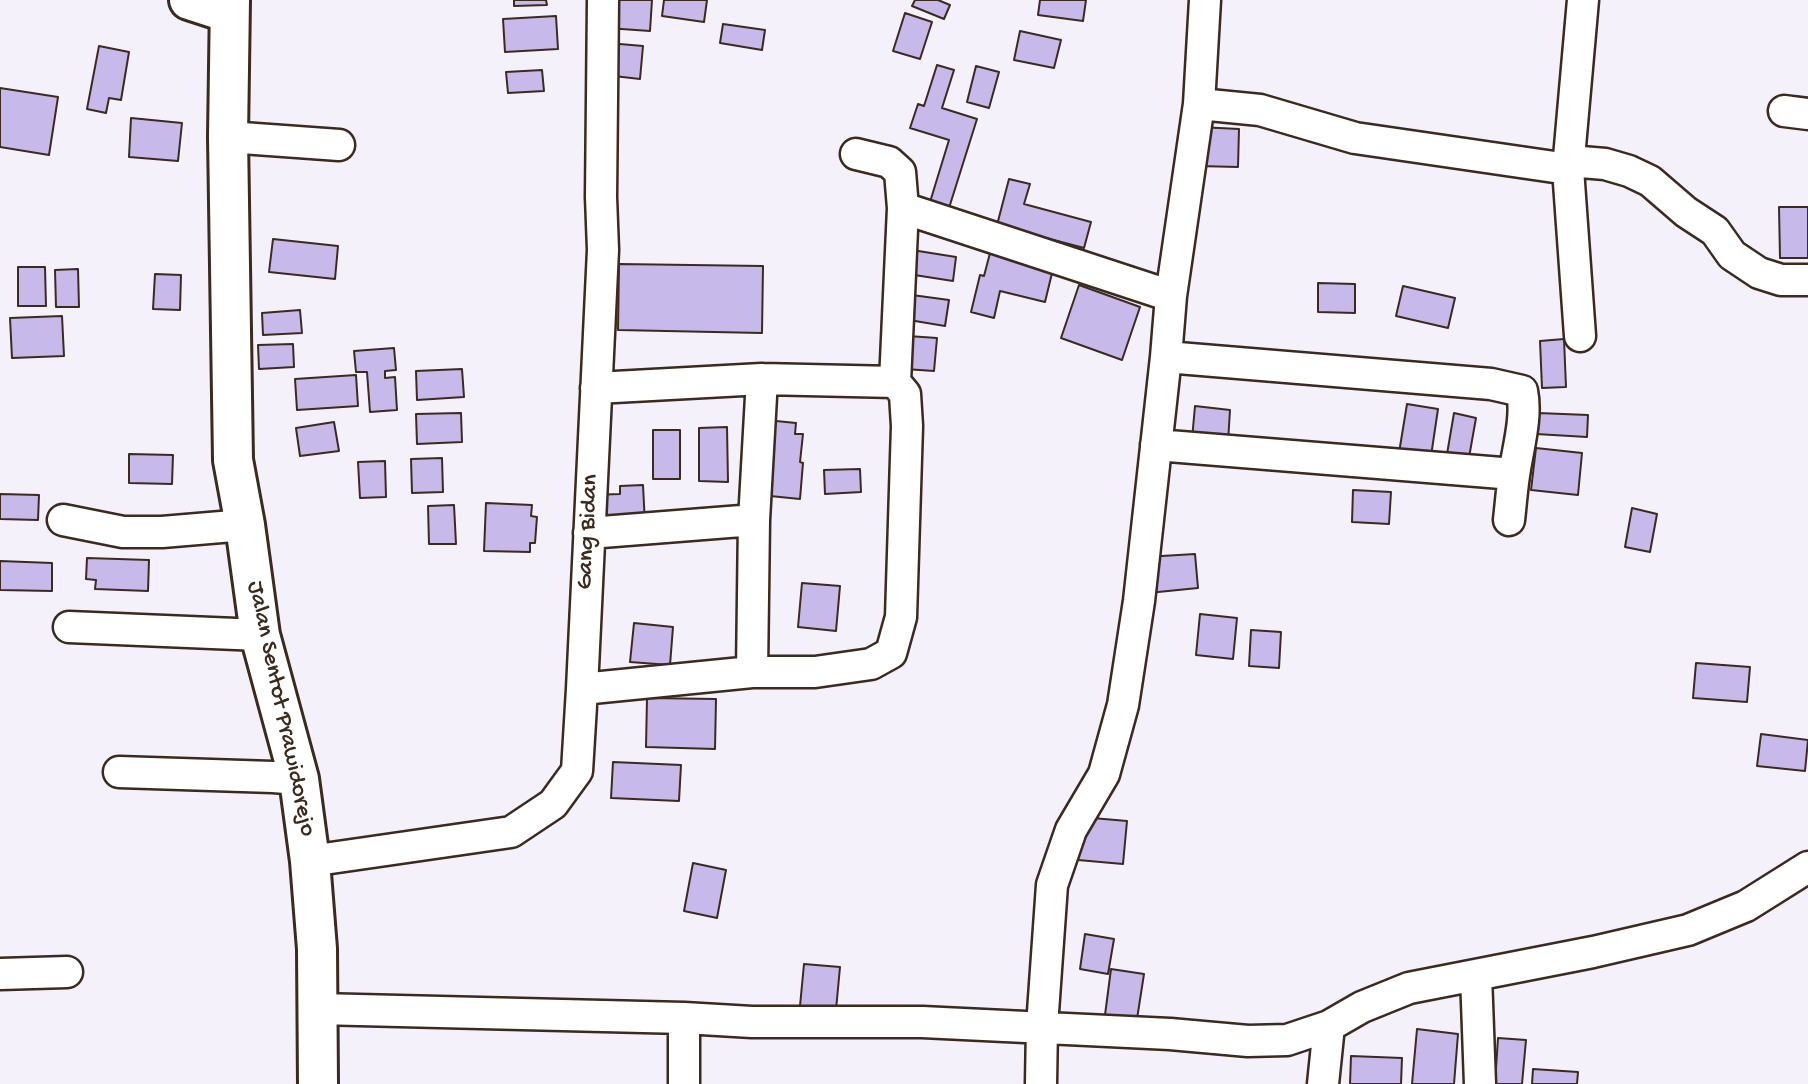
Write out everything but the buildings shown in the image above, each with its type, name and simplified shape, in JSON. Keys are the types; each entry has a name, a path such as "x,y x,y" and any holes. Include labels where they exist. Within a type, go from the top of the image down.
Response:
{"main road":[{"path":"189,0 230,6"},
{"name":"Jalan Sentot Prawidorejo","path":"230,6 228,137 233,460 260,635 299,779 310,862 317,949 318,1084"}],"street":[{"name":"Gang Bidan","path":"310,862 511,832 553,804 576,771 603,250 603,0"},
{"path":"1041,1084 1042,1026 1052,885 1071,830 1104,774 1123,705 1139,601 1171,296 1199,104 1205,0"},
{"path":"1580,335 1568,165 1583,0"},
{"path":"1199,104 1260,110 1355,138 1568,165 1605,164 1650,181 1686,212 1715,231 1732,255 1759,273 1782,280 1808,280"},
{"path":"228,137 339,145"},
{"path":"582,689 752,672 815,672 871,664 891,653 901,617 906,426 905,394 895,382 903,208 901,172 889,162 856,154"},
{"path":"903,208 1171,296"},
{"path":"1166,357 1491,384 1522,391 1522,425 1509,520"},
{"path":"752,672 754,520 762,379"},
{"path":"596,387 762,379 895,382"},
{"path":"1156,445 1514,474"},
{"path":"62,520 123,532 162,532 245,525"},
{"path":"589,533 754,520"},
{"path":"69,627 260,635"},
{"path":"119,772 299,779"},
{"path":"318,1009 752,1022 922,1021 1042,1026 1248,1041 1287,1040 1329,1026 1362,1007 1409,988 1688,930 1746,906 1808,867"},
{"path":"0,974 67,972"},
{"path":"1476,975 1480,1084"},
{"path":"684,1018 684,1084"},
{"path":"1323,1084 1329,1026"}]}
